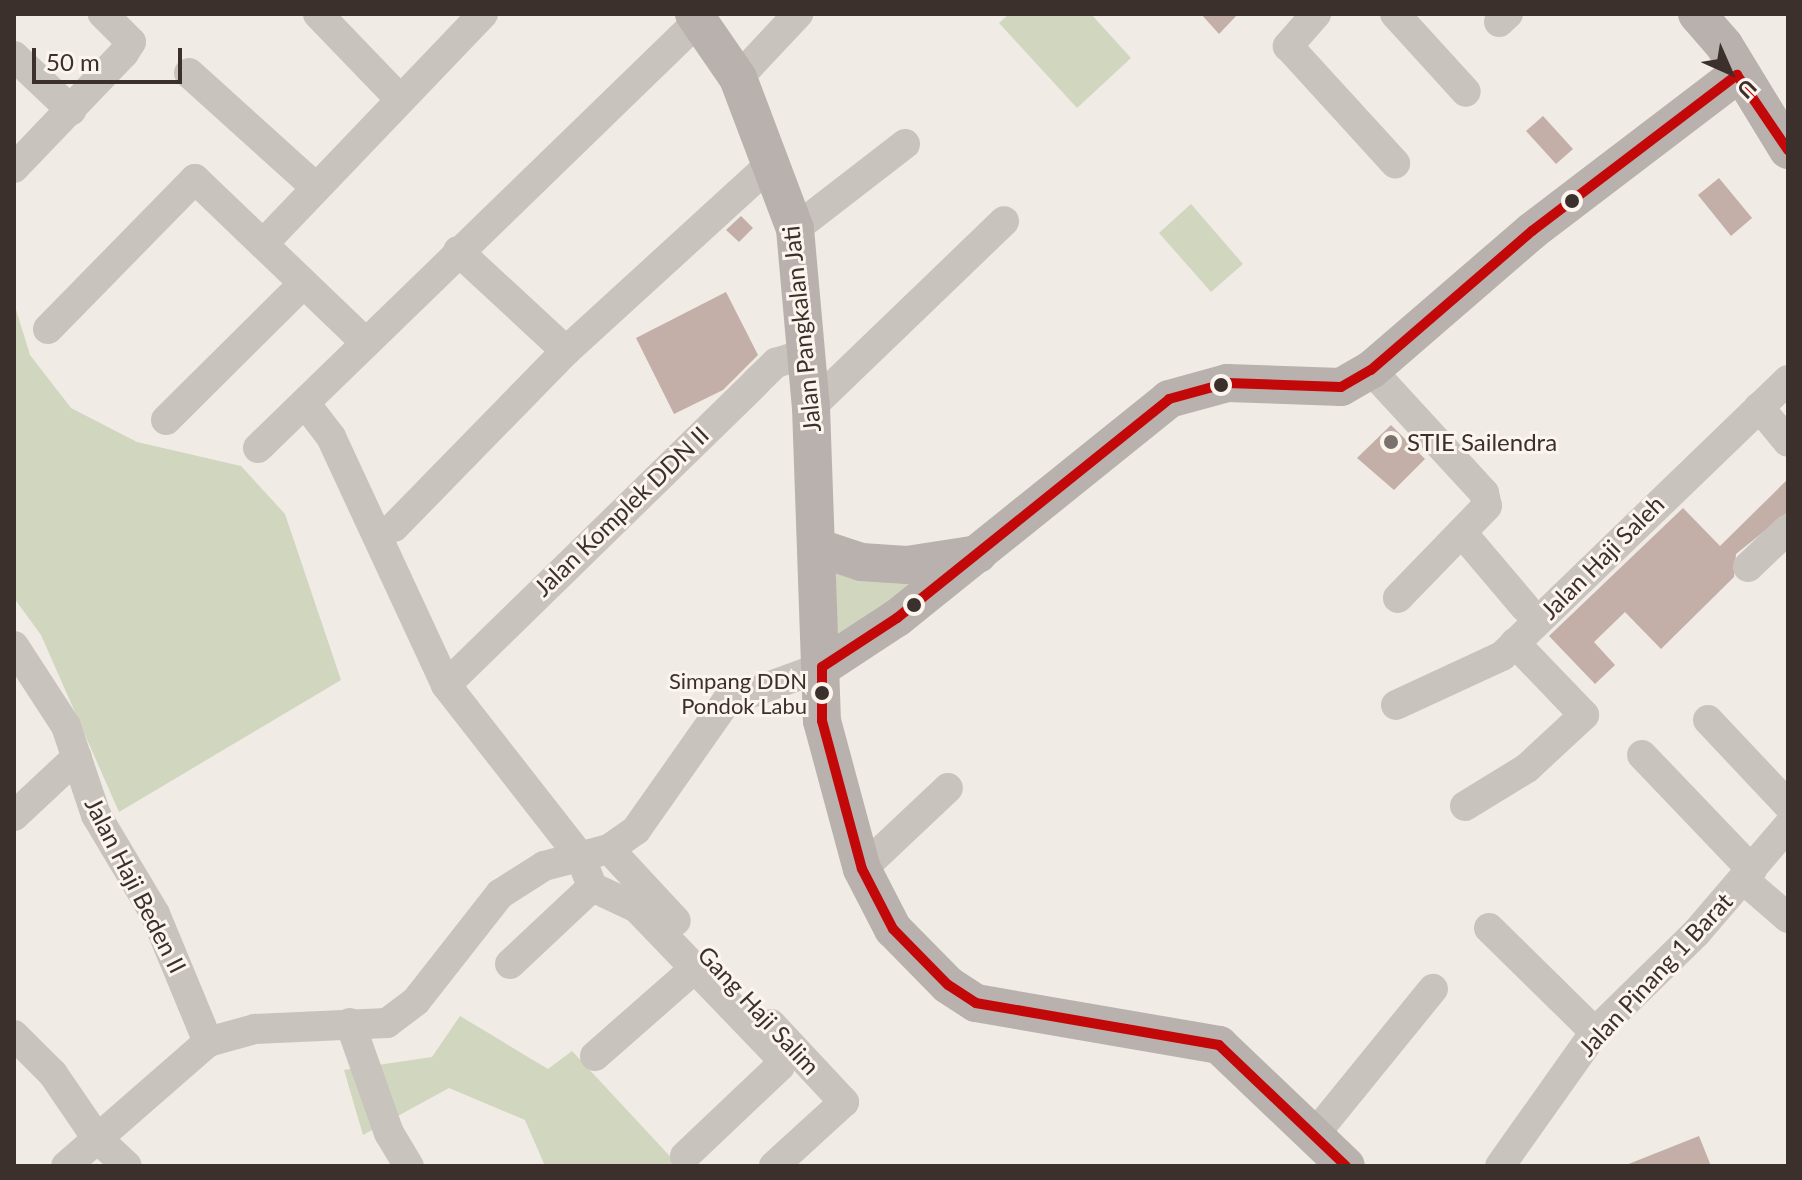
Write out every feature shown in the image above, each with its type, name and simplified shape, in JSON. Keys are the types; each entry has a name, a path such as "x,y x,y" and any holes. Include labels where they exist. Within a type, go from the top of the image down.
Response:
{"main road":[{"name":"Jalan Pangkalan Jati","path":"687,29 738,78 759,175 795,229 794,356 811,407 822,721 862,869 893,929 948,985 976,1003 1219,1045 1346,1166"},
{"path":"822,667 979,554 1169,399 1227,383 1341,387 1371,370 1532,231 1708,40 1788,150"},
{"path":"816,547 861,562 907,565 979,554"}],"street":[{"path":"14,168 131,42 103,14"},
{"path":"318,14 398,97"},
{"path":"264,243 398,97 483,14"},
{"path":"738,78 798,14"},
{"path":"1316,14 1288,46 1395,163"},
{"path":"1395,14 1466,92"},
{"path":"258,448 687,29"},
{"path":"14,56 71,110"},
{"path":"189,73 315,187"},
{"path":"795,229 905,144"},
{"path":"394,527 566,351 759,175"},
{"path":"48,329 190,180 199,181 366,343"},
{"path":"811,407 1004,221"},
{"path":"458,251 566,351"},
{"path":"166,420 304,283"},
{"name":"Jalan Komplek DDN II","path":"446,685 609,519 794,356"},
{"path":"1371,370 1484,493 1487,506 1398,598"},
{"name":"Jalan Haji Saleh","path":"1396,705 1502,656 1788,380"},
{"path":"305,403 337,450 446,685 595,854 592,887 510,964"},
{"path":"1759,407 1788,442"},
{"path":"1748,567 1788,529"},
{"path":"1463,534 1525,607"},
{"path":"1465,806 1527,768 1584,715 1515,643"},
{"name":"Jalan Haji Beden II","path":"19,665 66,726 96,815 155,914 208,1042"},
{"path":"66,1166 208,1042 255,1029 387,1023 416,1001 500,894 544,866 595,854 653,812 726,702 822,667"},
{"path":"1708,720 1788,805"},
{"path":"1642,755 1788,918"},
{"path":"14,816 77,757"},
{"path":"862,869 948,788"},
{"name":"Jalan Pinang 1 Barat","path":"1500,1166 1595,1032 1748,875 1788,826"},
{"name":"Gang Haji Salim","path":"595,854 844,1102 774,1166"},
{"path":"592,887 637,908 778,1055 780,1066 685,1156"},
{"path":"1489,928 1595,1032"},
{"path":"595,1056 695,968"},
{"path":"1315,1134 1433,989"},
{"path":"350,1023 389,1133 409,1166"},
{"path":"14,1035 53,1074 96,1137 127,1166"}],"green space":[{"path":"1009,14 1091,14 1131,58 1077,108 999,23"},
{"path":"1191,204 1243,264 1211,292 1159,233"},
{"path":"14,303 30,355 71,408 137,442 241,466 285,514 341,680 119,812 41,635 14,598"},
{"path":"830,564 938,572 833,646"},
{"path":"460,1016 548,1069 572,1051 679,1166 545,1166 525,1120 449,1088 363,1135 344,1070 432,1057"}],"building":[{"path":"1201,14 1238,14 1219,34"},
{"path":"1543,116 1573,149 1556,164 1526,131"},
{"path":"1719,178 1752,218 1731,236 1698,195"},
{"path":"741,216 753,228 739,242 726,230"},
{"path":"726,292 758,355 723,390 674,414 636,338"},
{"name":"STIE Sailendra","path":"1391,425 1425,459 1394,490 1357,458"},
{"path":"1788,479 1788,512 1736,554 1734,577 1661,649 1625,612 1594,642 1615,665 1595,684 1549,636 1683,508 1720,546"},
{"path":"1699,1136 1711,1166 1626,1165"}],"transit line":[{"path":"1346,1166 1219,1045 976,1003 948,985 893,929 862,869 822,721 822,667 897,618 1169,399 1227,383 1341,387 1371,370 1532,231 1737,75 1788,150"}],"place":[{"name":"STIE Sailendra","path":"1391,442"},
{"name":"Simpang DDN Pondok Labu","path":"822,693"}]}
